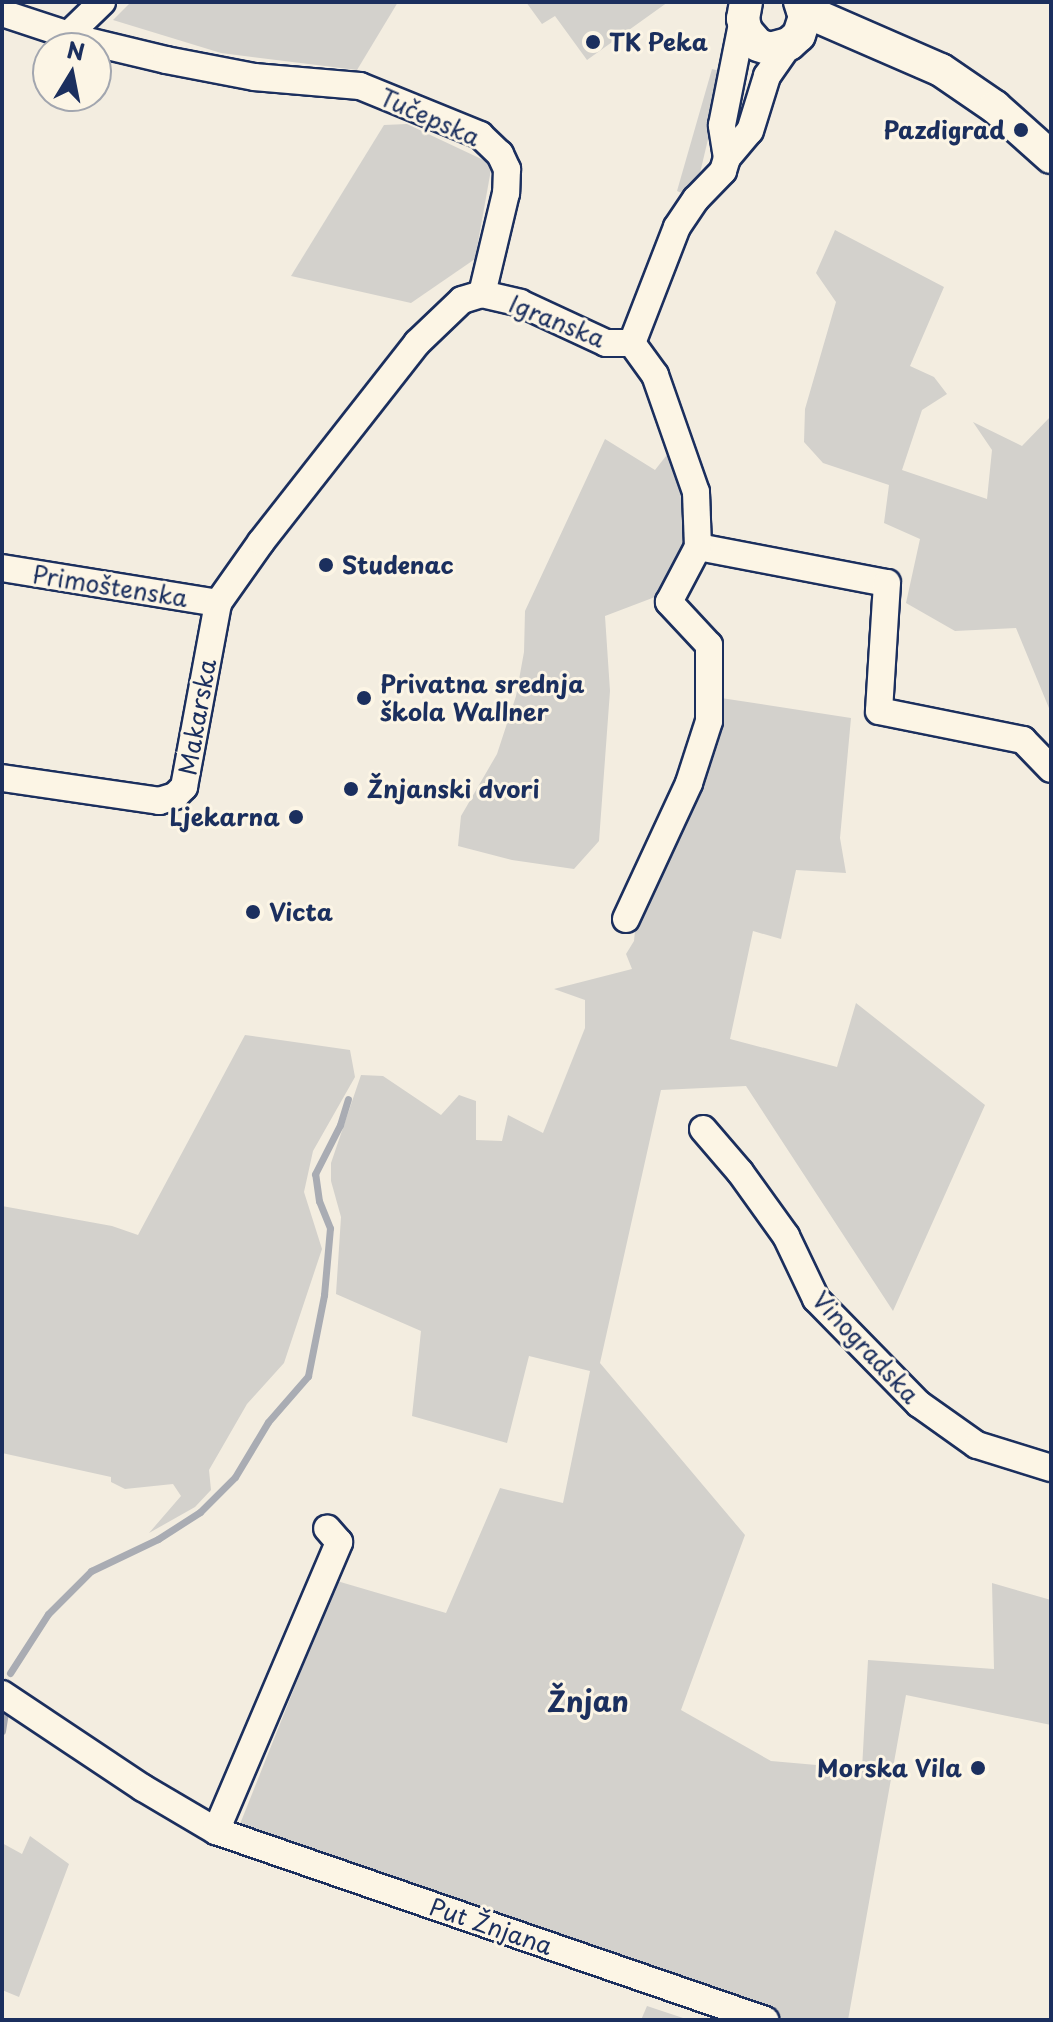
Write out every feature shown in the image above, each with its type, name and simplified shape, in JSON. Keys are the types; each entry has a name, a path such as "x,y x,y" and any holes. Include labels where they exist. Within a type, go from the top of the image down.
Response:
{"street":[{"path":"71,32 102,2"},
{"path":"745,7 746,31 758,45 770,49 798,23"},
{"path":"727,158 722,125 745,7"},
{"name":"Tučepska","path":"2,13 63,32"},
{"path":"798,23 871,41 919,58 969,87 1051,157"},
{"path":"626,919 689,783 709,721 709,645 669,602 698,547 696,492 655,375 632,343 677,227 696,199 723,171 727,158 750,131 767,76 798,23"},
{"name":"Tučepska","path":"112,46 166,60 254,77 360,86 480,135 500,154 507,169 506,193 482,294"},
{"path":"218,603 261,542 417,343 462,300 482,294"},
{"name":"Igranska","path":"482,294 520,303 606,343 632,343"},
{"path":"698,547 887,583 879,711 1023,740 1051,769"},
{"name":"Primoštenska","path":"2,568 218,603"},
{"name":"Makarska","path":"2,778 159,801 175,796 184,787 218,603"},
{"name":"Vinogradska","path":"703,1129 740,1172 786,1236 816,1299 919,1404 977,1445 1051,1468"},
{"path":"216,1831 339,1542 327,1528"},
{"name":"Put Žnjana","path":"2,1694 143,1788 216,1831 765,2020"}],"shaded area":[{"path":"131,2 398,2 357,70 221,53 113,20"},
{"name":"TK Peka","path":"526,2 668,2 587,60 555,16 542,24"},
{"path":"712,69 724,72 695,194 686,195 677,191"},
{"path":"407,124 492,164 475,259 411,303 291,276 384,125"},
{"path":"835,230 944,287 910,366 934,377 947,394 922,410 902,470 987,499 992,450 973,422 1022,446 1051,416 1051,713 1016,628 955,631 906,603 920,539 884,523 889,485 823,463 804,442 805,409 836,302 816,273"},
{"path":"605,439 655,470 670,451 686,493 688,530 668,579 655,597 605,616 610,691 599,841 574,869 512,860 458,846 461,816 497,754 516,696 524,652 525,611"},
{"path":"721,698 851,718 840,838 846,873 796,870 781,939 753,931 730,1039 837,1067 856,1003 985,1105 893,1311 746,1086 661,1090 600,1363 745,1535 681,1710 771,1761 862,1769 868,1660 994,1669 992,1583 1051,1600 1051,1725 906,1695 848,2020 787,2020 240,1824 337,1581 446,1613 500,1488 563,1503 590,1371 529,1356 507,1443 412,1416 421,1331 336,1294 341,1217 331,1181 331,1163 361,1075 383,1076 441,1115 459,1095 476,1101 476,1140 502,1141 508,1115 543,1133 585,1028 585,1000 554,989 632,969 626,954 634,941 637,910"},
{"path":"245,1035 350,1050 355,1077 313,1151 304,1192 322,1249 284,1363 247,1404 209,1470 211,1490 195,1507 149,1533 181,1496 173,1484 125,1489 111,1482 111,1477 2,1453 2,1206 112,1226 138,1235"},
{"path":"30,1836 69,1864 19,1997 2,1990 2,1843 22,1854"},
{"path":"647,2006 689,2020 641,2020"}],"waterway":[{"path":"10,1673 48,1614 91,1571 158,1539 200,1512 235,1477 268,1422 308,1376 324,1295 330,1228 319,1201 315,1174 340,1125 348,1099"},
{"path":"2,1731 5,1713"}],"place":[{"name":"TK Peka","path":"593,42"},
{"name":"Pazdigrad","path":"1021,130"},
{"name":"Studenac","path":"326,565"},
{"name":"Privatna srednja škola Wallner","path":"364,698"},
{"name":"Žnjanski dvori","path":"351,789"},
{"name":"Ljekarna","path":"296,817"},
{"name":"Victa","path":"253,912"},
{"name":"Morska Vila","path":"978,1768"}],"district":[{"name":"Žnjan","path":"588,1701"}]}
